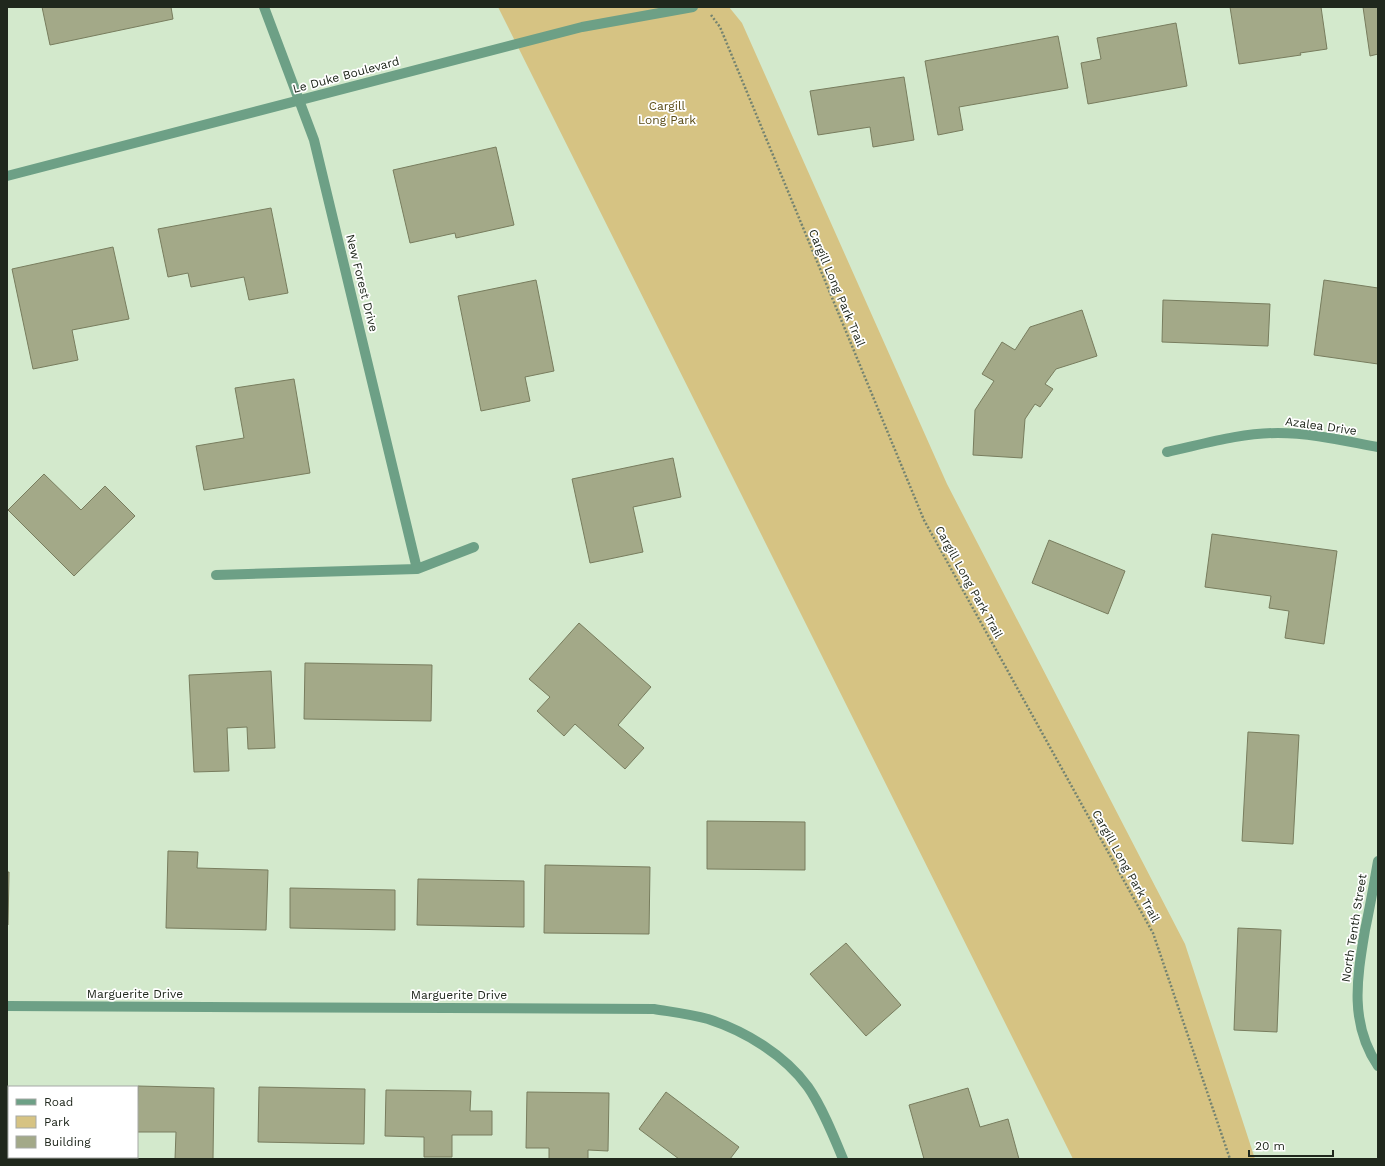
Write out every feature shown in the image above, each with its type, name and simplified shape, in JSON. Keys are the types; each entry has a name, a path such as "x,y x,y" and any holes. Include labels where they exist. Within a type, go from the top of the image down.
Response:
{"street":[{"name":"New Forest Drive","path":"264,7 314,140 417,569"},
{"name":"Le Duke Boulevard","path":"7,176 582,26 692,7"},
{"name":"Azalea Drive","path":"1167,452 1235,437 1279,433 1324,437 1378,447"},
{"path":"216,575 417,569 474,547"},
{"name":"North Tenth Street","path":"1378,861 1359,964 1357,1002 1364,1039 1378,1066"},
{"name":"Marguerite Drive","path":"7,1006 654,1009 681,1013 709,1020 733,1029 752,1039 776,1055 794,1071 808,1088 820,1107 843,1159"}],"path":[{"name":"Cargill Long Park Trail","path":"709,12 720,27 924,520 1152,933 1230,1159"}],"green space":[{"name":"Cargill Long Park","path":"498,7 729,7 742,23 947,484 1185,944 1255,1159 1073,1159"}],"building":[{"path":"42,7 171,7 173,19 50,45"},
{"path":"1230,7 1321,7 1327,49 1300,53 1301,55 1239,64"},
{"path":"1363,7 1378,7 1378,54 1370,56"},
{"path":"1176,23 1187,86 1088,104 1081,63 1101,59 1097,38"},
{"path":"1058,36 1068,88 959,107 963,130 938,135 925,61"},
{"path":"904,77 914,140 873,147 870,127 818,135 810,91"},
{"path":"496,147 514,225 456,238 455,233 410,243 393,170"},
{"path":"271,208 288,293 249,300 244,277 191,287 188,273 168,277 158,229"},
{"path":"113,247 129,319 72,330 78,360 33,369 12,269"},
{"path":"536,280 554,371 525,377 530,401 481,411 458,296"},
{"path":"1324,280 1378,288 1378,364 1314,355"},
{"path":"1163,300 1270,304 1268,346 1162,342"},
{"path":"1082,310 1097,356 1056,369 1045,384 1053,389 1040,407 1035,404 1025,419 1022,458 973,455 975,410 994,381 982,374 1002,342 1015,350 1030,327"},
{"path":"294,379 310,473 204,490 196,446 244,438 235,388"},
{"path":"673,458 681,497 633,507 643,552 590,563 572,479"},
{"path":"44,474 81,510 105,486 135,516 74,576 8,510"},
{"path":"1212,534 1337,551 1324,644 1285,638 1289,611 1269,608 1271,596 1205,587"},
{"path":"1049,540 1125,571 1108,614 1032,583"},
{"path":"579,623 651,687 618,725 644,748 625,769 575,724 564,736 537,711 550,697 529,679"},
{"path":"305,663 432,665 431,721 304,719"},
{"path":"271,671 275,748 248,749 247,727 227,728 229,771 194,772 189,675"},
{"path":"1248,732 1299,735 1293,844 1242,841"},
{"path":"707,821 805,822 805,870 707,869"},
{"path":"168,851 198,852 197,868 268,870 266,930 166,928"},
{"path":"545,865 650,867 649,934 544,933"},
{"path":"7,872 9,872 8,925 7,925"},
{"path":"418,879 524,881 524,927 417,925"},
{"path":"290,888 395,890 395,930 290,928"},
{"path":"1238,928 1281,930 1277,1032 1234,1030"},
{"path":"846,943 901,1005 866,1036 810,974"},
{"path":"138,1086 214,1088 213,1159 175,1159 176,1132 138,1132"},
{"path":"7,1087 8,1087 8,1137"},
{"path":"259,1087 365,1089 364,1144 258,1142"},
{"path":"968,1088 980,1127 1008,1119 1019,1159 924,1159 909,1105"},
{"path":"386,1090 471,1091 470,1111 492,1111 492,1135 452,1135 452,1157 424,1157 424,1137 385,1136"},
{"path":"527,1092 609,1093 608,1151 588,1150 588,1159 549,1159 549,1148 526,1148"},
{"path":"666,1092 739,1147 730,1159 679,1159 639,1129"}]}
